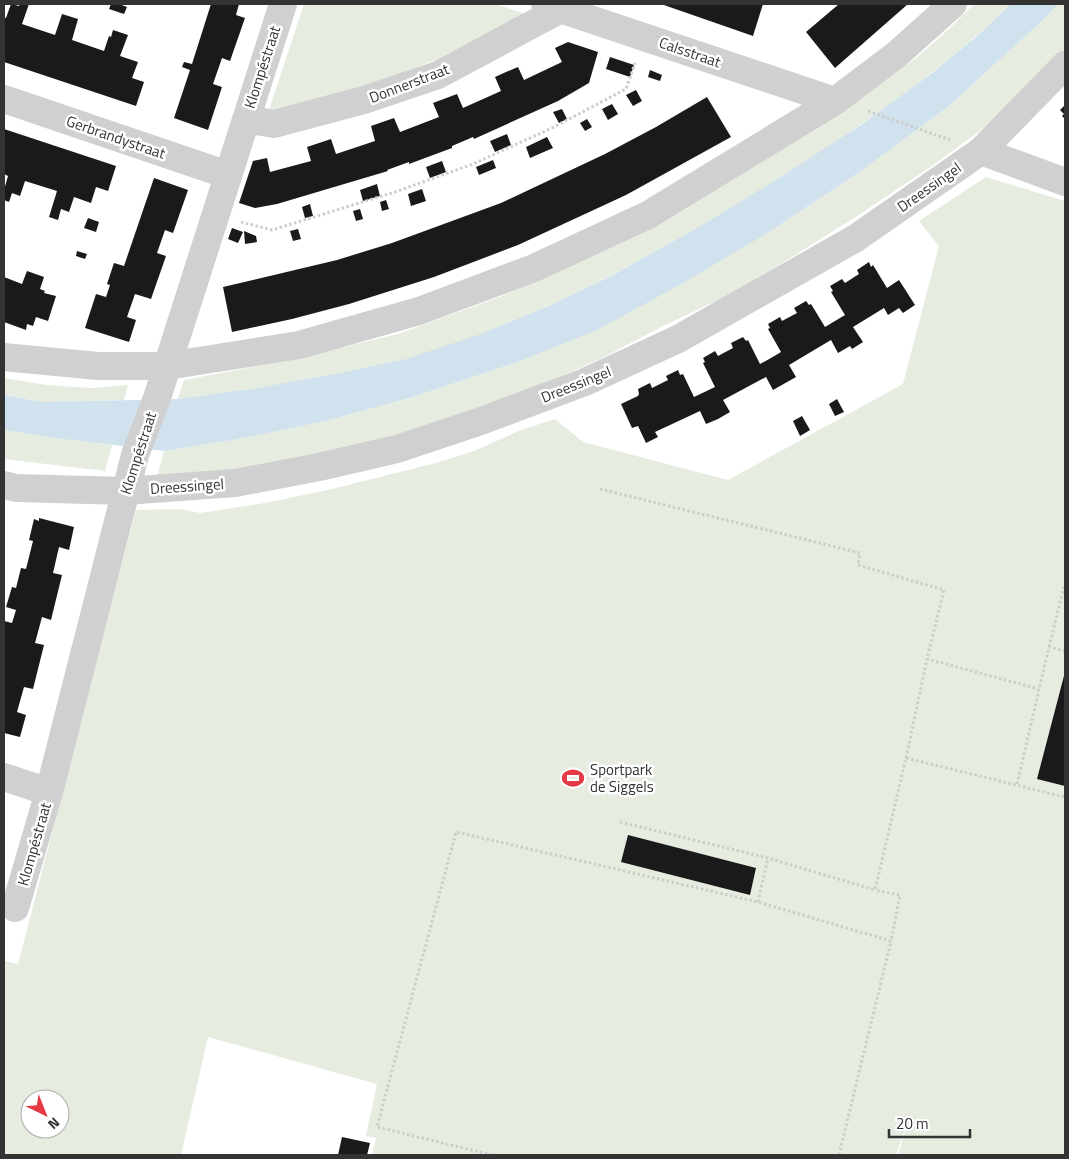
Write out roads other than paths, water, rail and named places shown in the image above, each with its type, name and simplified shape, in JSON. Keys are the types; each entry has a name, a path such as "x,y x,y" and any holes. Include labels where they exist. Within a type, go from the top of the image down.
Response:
{"street":[{"name":"Klompéstraat","path":"16,908 49,792 135,455 157,398 283,4"},
{"path":"4,356 98,366 167,366 300,345 418,311 534,268 648,215 834,101 896,55 953,4"},
{"name":"Donnerstraat","path":"246,119 274,124 364,100 438,75 553,6"},
{"name":"Calsstraat","path":"553,6 834,101"},
{"name":"Dreessingel","path":"4,485 16,488 125,491 235,483 397,449 481,421 585,382 678,339 856,238 980,151 1065,65"},
{"name":"Gerbrandystraat","path":"4,100 228,175"},
{"path":"980,151 1065,182"},
{"path":"4,777 49,792"}],"water":[{"path":"1011,4 1058,4 949,106 861,171 769,232 683,283 597,330 517,362 409,398 326,421 233,440 164,451 4,430 4,395 43,402 178,399 257,388 406,359 481,334 549,306 613,275 697,228 861,125 932,73 977,36"}],"place":[{"name":"Sportpark de Siggels","path":"573,778"}]}
